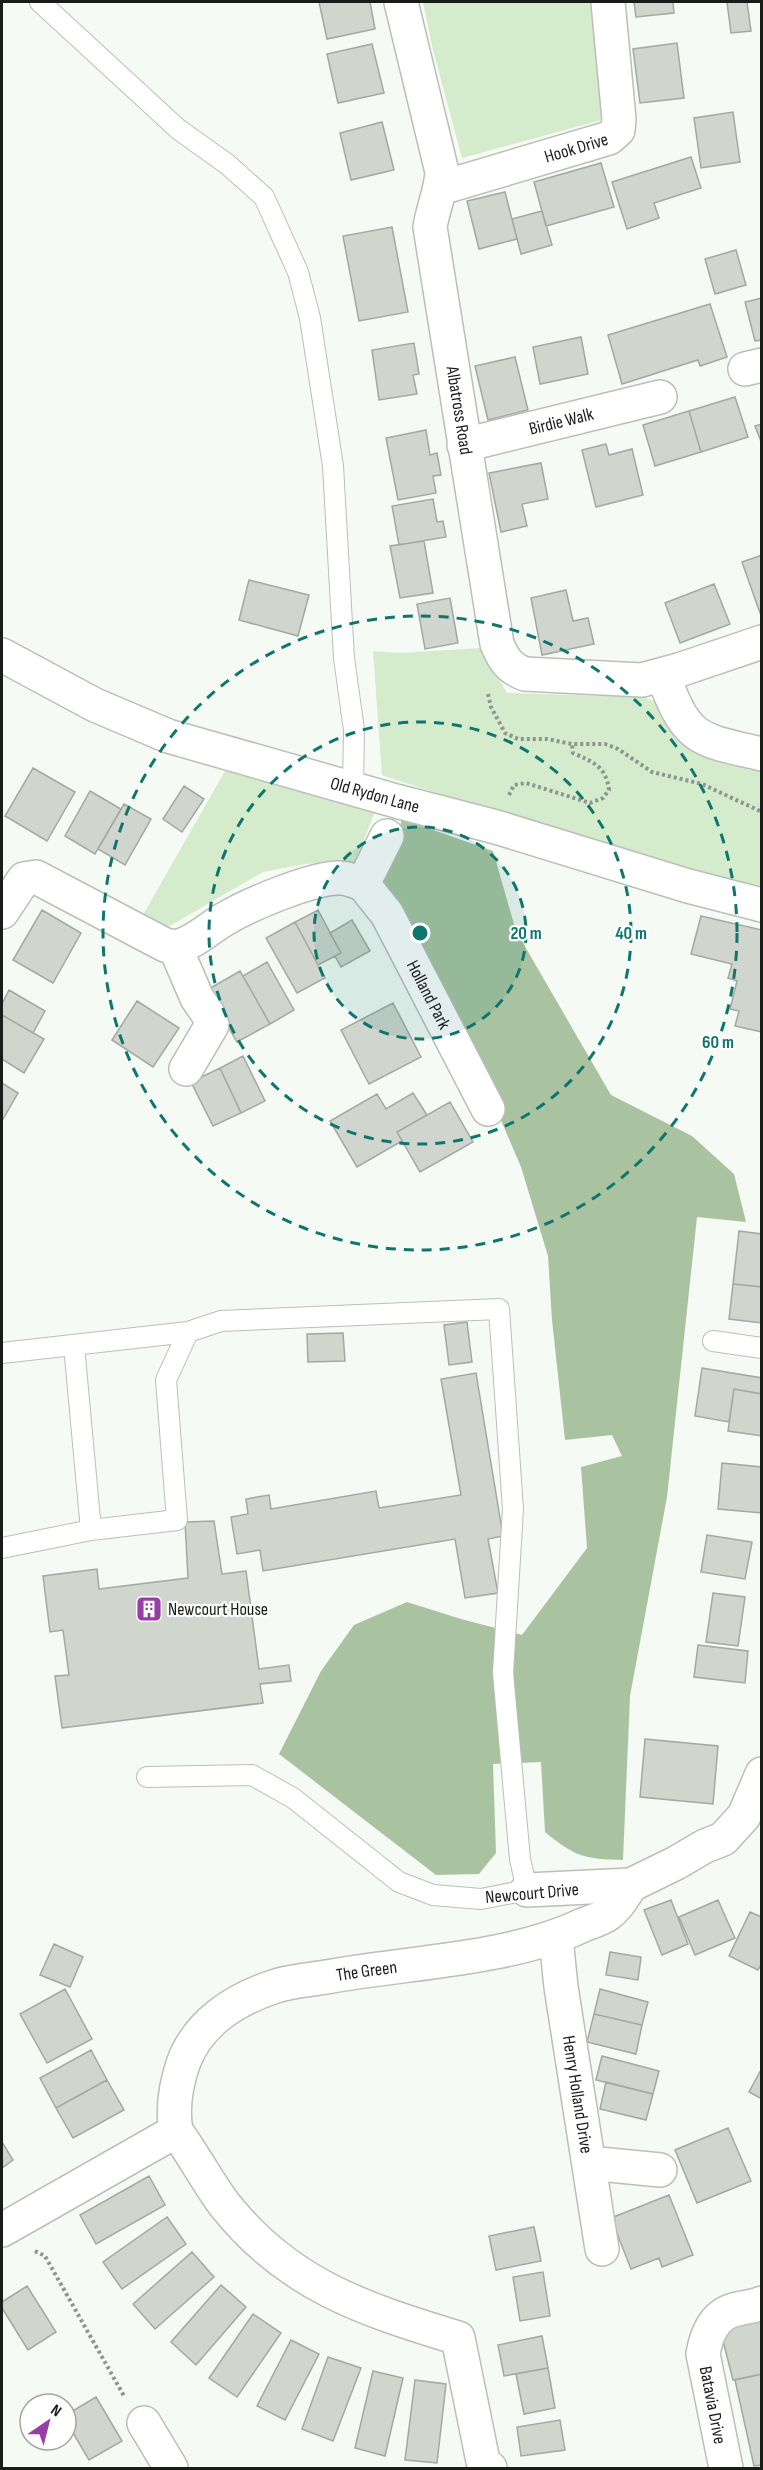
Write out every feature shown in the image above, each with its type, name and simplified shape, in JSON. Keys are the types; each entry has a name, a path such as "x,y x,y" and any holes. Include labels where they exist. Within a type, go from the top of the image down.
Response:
{"street":[{"name":"Albatross Road","path":"401,2 442,172 441,188 434,204 430,227 497,644 505,662 515,671 525,674 642,680 762,642"},
{"name":"Hook Drive","path":"441,188 609,138 618,130 619,119 608,2"},
{"name":"Birdie Walk","path":"464,445 660,397"},
{"name":"Old Rydon Lane","path":"2,655 94,705 146,728 353,789 496,827 688,886 762,905"},
{"path":"663,675 682,718 694,733 710,742 762,754"},
{"path":"2,912 24,879 36,877 165,945 175,947 185,945 224,920 260,901 298,887 341,878 363,884 387,836"},
{"name":"Holland Park","path":"363,884 387,914 488,1109"},
{"path":"175,947 197,998 212,1025 186,1069"},
{"name":"Newcourt Drive","path":"527,1890 631,1886 705,1846 723,1839 751,1805 762,1774"},
{"name":"The Green","path":"176,2131 174,2117 176,2096 179,2075 187,2053 206,2025 237,2002 274,1987 372,1969 436,1961 556,1938 609,1914 631,1886"},
{"name":"Henry Holland Drive","path":"556,1938 602,2249"},
{"path":"7,2227 176,2131 224,2203 263,2245 296,2273 334,2295 458,2338 484,2466 490,2469"},
{"path":"589,2163 660,2170"},
{"name":"Batavia Drive","path":"726,2469 703,2354 706,2339 712,2326 730,2311 762,2303"},
{"path":"144,2423 171,2469"}],"lane":[{"path":"40,2 178,129 227,164 264,197 298,272 310,318 333,466 344,658 354,730 353,789"},
{"path":"2,1353 188,1332 221,1321 499,1309 513,1509 502,1673 520,1859 527,1890"},
{"path":"2,1548 91,1530 177,1520 166,1380 188,1332"},
{"path":"713,1341 762,1348"},
{"path":"74,1346 91,1530"},
{"name":"Newcourt Drive","path":"147,1777 252,1775 293,1798 399,1882 433,1895 481,1899 527,1890"}],"path":[{"path":"486,689 491,707 505,733 519,739 548,739 572,744 605,744 618,749 652,772 702,784 762,812"},
{"path":"496,827 514,785 526,783 590,803 603,798 609,790 607,775 599,766 573,753 572,744"},
{"path":"7,2227 24,2246 45,2256 134,2414 144,2423"}],"green space":[{"path":"423,2 600,2 609,118 462,158 433,50"},
{"path":"481,648 507,693 643,697 658,703 761,765 761,891 549,830 382,775 373,651 399,653"},
{"path":"225,771 376,809 355,862 304,864 263,872 168,927 143,915"},
{"path":"402,819 493,851 516,931 611,1095 692,1136 734,1174 746,1222 697,1217 667,1497 630,1696 623,1860 599,1859 581,1855 564,1847 545,1832 541,1762 493,1764 496,1853 479,1874 436,1875 279,1754 321,1671 354,1625 407,1602 522,1635 587,1548 581,1467 622,1456 612,1435 565,1440 552,1320 548,1256 521,1167 443,984 384,881"}],"building":[{"path":"319,2 370,2 375,29 327,39"},
{"path":"634,2 673,2 674,13 636,17"},
{"path":"727,2 747,2 751,31 731,33"},
{"path":"677,43 684,98 640,103 633,49"},
{"path":"372,44 384,93 338,103 327,54"},
{"path":"733,112 740,162 701,168 694,118"},
{"path":"382,122 394,170 351,180 340,133"},
{"path":"691,157 701,188 654,203 659,218 627,229 612,182"},
{"path":"601,163 614,207 546,226 534,182"},
{"path":"505,192 517,239 479,249 467,201"},
{"path":"542,211 552,245 521,254 512,219"},
{"path":"392,227 408,312 359,321 343,236"},
{"path":"736,250 746,285 715,294 705,259"},
{"path":"762,298 762,340 755,341 745,302"},
{"path":"710,304 727,357 700,366 698,360 622,384 608,335"},
{"path":"581,337 588,374 540,384 533,347"},
{"path":"414,343 419,374 413,375 417,394 379,400 372,350"},
{"path":"515,357 528,410 488,420 475,366"},
{"path":"735,397 748,437 701,452 689,411"},
{"path":"689,411 701,452 655,466 643,425"},
{"path":"762,424 762,444 755,426"},
{"path":"426,430 430,455 437,453 441,475 433,476 436,493 398,500 386,438"},
{"path":"606,444 609,455 632,449 643,495 596,507 582,450"},
{"path":"541,463 548,499 522,504 527,526 501,532 489,473"},
{"path":"433,499 437,522 443,521 446,537 399,545 392,506"},
{"path":"424,541 433,593 400,598 390,546"},
{"path":"762,555 762,613 760,613 742,562"},
{"path":"249,580 309,595 298,636 239,620"},
{"path":"714,584 730,624 680,643 665,603"},
{"path":"566,590 573,621 588,618 594,644 542,655 531,598"},
{"path":"450,598 458,643 425,649 417,604"},
{"path":"33,768 75,792 47,841 5,816"},
{"path":"184,786 204,799 182,832 163,819"},
{"path":"90,791 121,809 95,854 65,836"},
{"path":"124,804 151,819 125,865 98,849"},
{"path":"42,910 81,933 53,983 13,960"},
{"path":"318,910 341,953 318,965 295,922"},
{"path":"701,916 762,930 762,1032 735,1026 739,1011 730,1009 737,981 728,978 732,964 691,954"},
{"path":"352,920 370,951 341,967 335,956 341,953 330,933"},
{"path":"295,922 325,978 297,993 266,938"},
{"path":"267,962 294,1010 270,1024 243,976"},
{"path":"240,971 270,1024 237,1042 207,990"},
{"path":"9,990 45,1011 33,1033 2,1015 2,1004"},
{"path":"137,1001 179,1028 153,1067 112,1040"},
{"path":"393,1003 421,1057 369,1084 341,1030"},
{"path":"2,1015 44,1039 24,1073 2,1059"},
{"path":"243,1056 265,1101 241,1113 220,1068"},
{"path":"220,1068 241,1113 213,1126 191,1082"},
{"path":"2,1083 18,1093 2,1121"},
{"path":"413,1093 427,1115 397,1132 402,1141 357,1167 330,1121 377,1094 386,1109"},
{"path":"450,1102 473,1142 420,1172 397,1132"},
{"path":"739,1231 762,1234 762,1287 733,1284"},
{"path":"733,1284 762,1287 762,1323 729,1319"},
{"path":"467,1322 472,1362 449,1365 444,1325"},
{"path":"343,1333 345,1361 308,1362 307,1334"},
{"path":"702,1368 762,1378 762,1394 734,1389 729,1422 695,1416"},
{"name":"Newcourt House","path":"476,1373 503,1536 488,1539 498,1593 465,1598 455,1539 263,1571 260,1550 237,1554 231,1517 248,1514 246,1499 269,1495 271,1509 376,1491 379,1508 461,1495 441,1379"},
{"path":"734,1389 762,1394 762,1436 728,1431"},
{"path":"722,1463 762,1467 762,1513 718,1509"},
{"name":"Newcourt House","path":"214,1521 222,1574 246,1571 259,1669 289,1665 291,1681 260,1684 263,1703 62,1728 55,1676 69,1675 63,1630 50,1632 43,1576 97,1569 99,1589 188,1578 185,1522"},
{"path":"707,1535 752,1542 745,1579 701,1572"},
{"path":"713,1593 745,1597 738,1646 706,1642"},
{"path":"698,1645 748,1651 745,1683 694,1677"},
{"path":"645,1739 718,1746 713,1804 640,1797"},
{"path":"671,1900 688,1944 662,1955 644,1910"},
{"path":"718,1900 735,1938 695,1955 679,1917"},
{"path":"750,1912 762,1917 762,1963 758,1970 729,1956"},
{"path":"54,1944 83,1957 70,1987 40,1975"},
{"path":"610,1952 641,1957 638,1980 606,1975"},
{"path":"65,1989 92,2039 47,2063 20,2014"},
{"path":"600,1989 648,2002 642,2025 594,2014"},
{"path":"594,2014 642,2025 636,2054 587,2042"},
{"path":"91,2050 107,2080 56,2108 40,2078"},
{"path":"602,2056 659,2071 653,2094 596,2080"},
{"path":"762,2068 762,2099 749,2092"},
{"path":"107,2080 124,2110 73,2138 56,2108"},
{"path":"606,2082 653,2094 646,2120 600,2109"},
{"path":"728,2128 751,2181 697,2203 675,2150"},
{"path":"2,2142 13,2160 2,2168"},
{"path":"149,2176 165,2205 96,2244 80,2215"},
{"path":"669,2195 693,2255 662,2267 659,2258 631,2269 611,2218"},
{"path":"167,2217 186,2244 122,2289 103,2262"},
{"path":"534,2227 541,2261 496,2270 489,2236"},
{"path":"192,2252 214,2277 155,2329 133,2304"},
{"path":"543,2272 550,2316 520,2321 513,2277"},
{"path":"221,2285 246,2307 196,2365 171,2342"},
{"path":"27,2286 56,2332 28,2350 2,2308 2,2302"},
{"path":"253,2314 281,2333 237,2397 209,2378"},
{"path":"762,2319 762,2374 733,2380 720,2329"},
{"path":"542,2336 548,2368 504,2376 498,2345"},
{"path":"291,2340 319,2354 285,2420 257,2406"},
{"path":"328,2357 361,2368 333,2441 302,2429"},
{"path":"548,2368 555,2408 524,2414 516,2374"},
{"path":"373,2371 403,2378 385,2456 355,2448"},
{"path":"762,2374 762,2465 754,2466 735,2380"},
{"path":"415,2380 446,2384 437,2463 405,2460"},
{"path":"96,2397 122,2441 89,2460 78,2441 78,2408"},
{"path":"560,2420 565,2450 521,2456 517,2427"}],"place":[{"name":"Newcourt House","path":"149,1609"}]}
